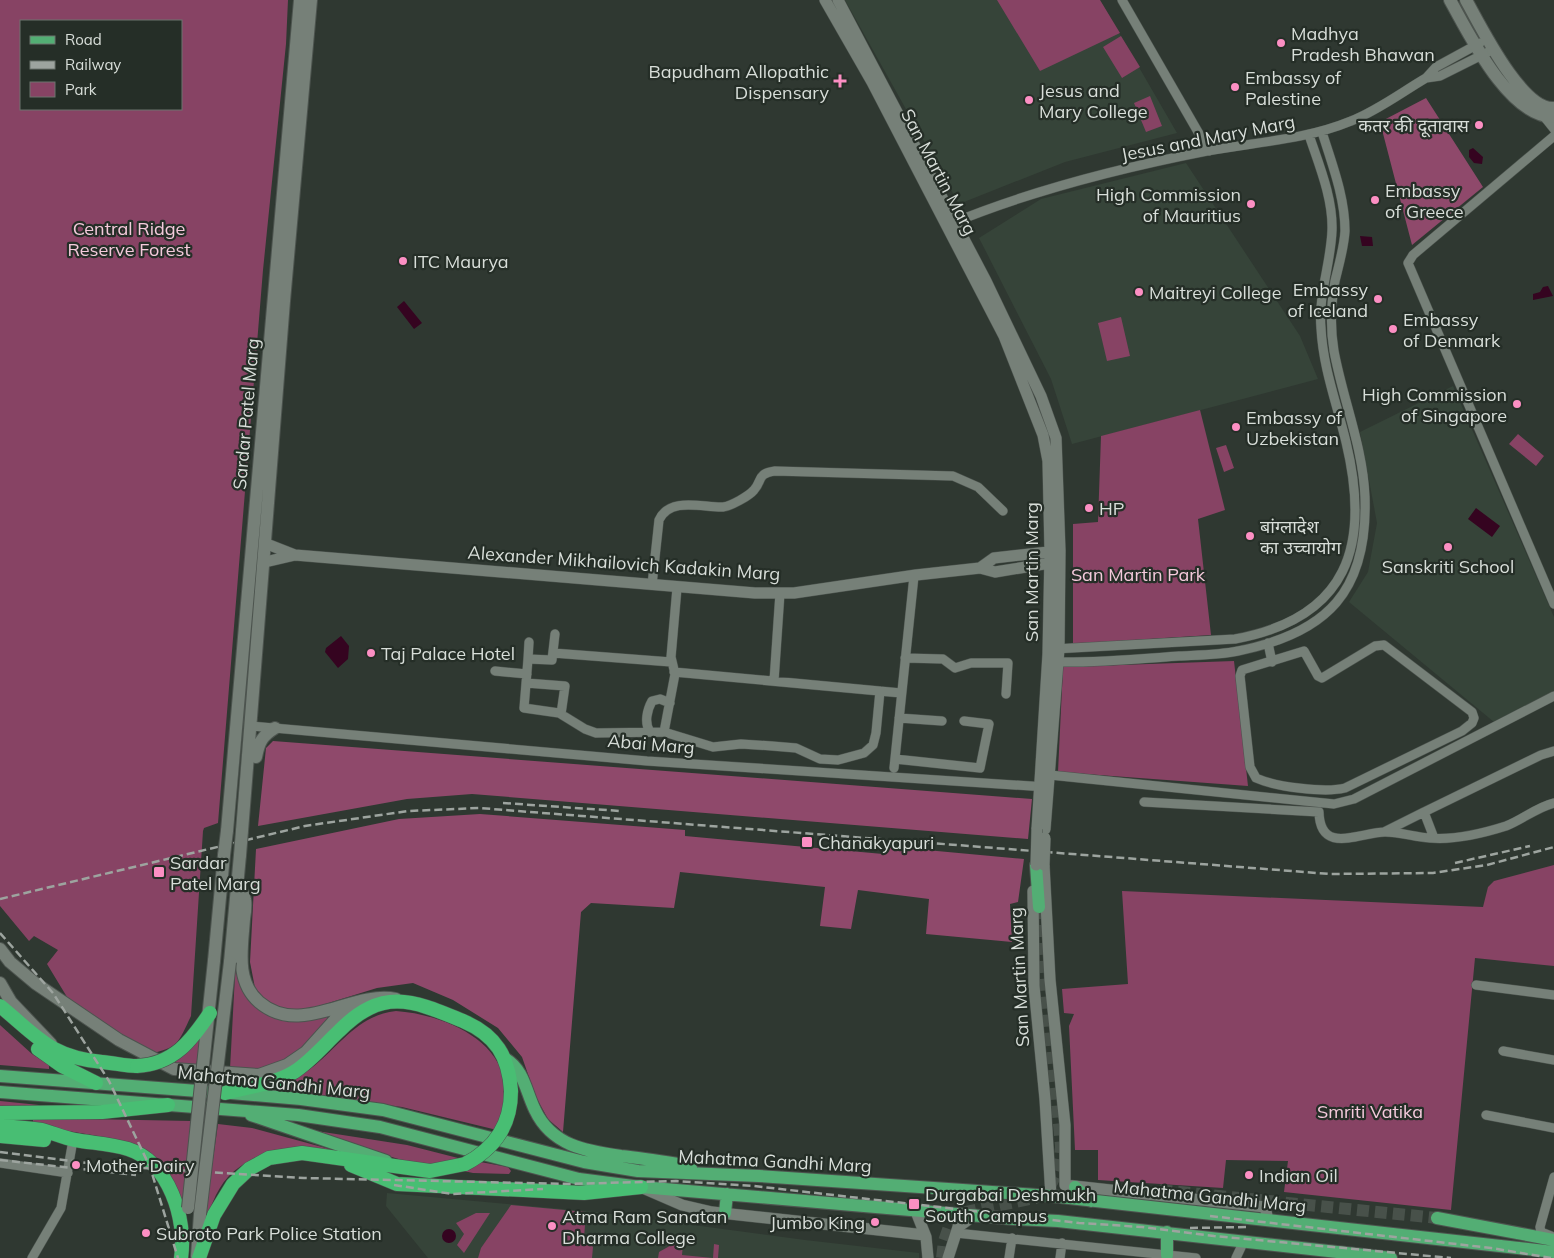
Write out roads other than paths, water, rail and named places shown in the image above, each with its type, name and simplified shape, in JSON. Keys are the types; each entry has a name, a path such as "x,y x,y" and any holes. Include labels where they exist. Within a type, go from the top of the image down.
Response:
{"highway":[{"path":"198,1258 207,1230 233,1184 249,1169 269,1158 291,1153 403,1166 421,1170 439,1170 464,1164 485,1151 500,1134 509,1113 511,1091 506,1059 494,1042 472,1026 424,1005 400,1000 378,1006 355,1017 306,1063 289,1074 277,1080 225,1093"},
{"path":"0,1006 35,1037 55,1050 80,1060 137,1066 157,1062 180,1051 190,1041 210,1013"},
{"path":"0,1015 40,1051 62,1066 96,1083"},
{"path":"0,1113 102,1112 168,1104"},
{"path":"0,1126 42,1130 73,1140 128,1149 150,1162 172,1195 180,1224 181,1252"},
{"path":"0,1136 42,1140 73,1140"},
{"path":"338,1159 397,1184 584,1193 641,1187"}],"main road":[{"name":"Sardar Patel Marg","path":"181,1252 188,1208 210,1013 300,0"},
{"name":"Sardar Patel Marg","path":"243,827 311,0"},
{"path":"1450,0 1479,51 1514,97 1534,113 1550,114"},
{"path":"1466,0 1491,44 1525,92 1550,114"},
{"path":"198,1258 200,1214 230,962 243,827 247,816 259,744 263,735 275,728"},
{"path":"1040,865 1041,907"},
{"path":"237,882 245,901 242,971 249,990 260,1003 278,1013 301,1016 384,997 400,1000"},
{"path":"0,949 10,962 43,988 119,1040 174,1069 259,1075 287,1065 306,1052 341,1014 367,1000"},
{"path":"0,983 11,1002 48,1038 55,1050"},
{"path":"506,1059 514,1064 521,1074 530,1101 541,1121 551,1133 567,1144 586,1151 678,1164 708,1174"},
{"name":"Mahatma Gandhi Marg","path":"0,1076 301,1099 383,1110 556,1155 629,1170 1051,1196 1554,1252"},
{"name":"Mahatma Gandhi Marg","path":"0,1092 298,1114 380,1127 580,1179 641,1187 1058,1221 1391,1258"},
{"path":"241,1110 266,1121 403,1166"},
{"path":"1070,1186 1091,1201"},
{"path":"725,1213 727,1194"},
{"path":"1437,1218 1554,1238"},
{"path":"1167,1232 1167,1257"}],"street":[{"name":"San Martin Marg","path":"825,0 951,224"},
{"name":"San Martin Marg","path":"838,0 951,224 1004,336 1043,435 1048,461 1055,557 1054,649 1040,865 1070,1186"},
{"path":"1122,0 1209,151"},
{"name":"Jesus and Mary Marg","path":"951,224 1018,198 1081,180 1209,151 1322,132 1353,121 1426,78 1440,76 1491,44"},
{"path":"1053,662 1130,660 1237,652 1298,634 1325,616 1348,587 1363,547 1365,510 1362,468 1334,351 1331,328 1331,306 1345,232 1342,196 1322,132"},
{"path":"1054,649 1235,640 1263,634 1308,613 1324,600 1345,566 1354,529 1352,469 1329,382 1320,327 1320,304 1332,230 1328,198 1309,135"},
{"path":"1554,136 1413,255 1408,262 1554,604"},
{"path":"1328,198 1342,196"},
{"path":"1352,469 1362,468"},
{"path":"652,585 661,514 667,510 696,504 724,507 752,493 760,477 766,472 953,476 978,487 1002,511"},
{"path":"266,544 296,555"},
{"path":"265,562 296,555"},
{"name":"Alexander Mikhailovich Kadakin Marg","path":"296,555 678,588 780,593 980,568 994,558 1055,557"},
{"path":"1345,566 1355,570"},
{"path":"914,576 895,764 980,768 989,724 964,722"},
{"path":"664,732 674,672 671,662 678,588"},
{"path":"774,681 780,593"},
{"path":"528,659 552,660 555,634"},
{"path":"1235,640 1237,652"},
{"path":"529,642 524,708 561,714 585,729 596,732 664,732 713,747 741,744 788,747 803,751 820,759 838,760 864,753 873,745 880,691"},
{"path":"1268,643 1272,662"},
{"path":"1474,718 1472,723 1462,731 1345,788 1331,790 1263,781 1256,778 1250,767 1240,676 1245,668 1272,662 1304,651 1318,676 1322,678 1375,646 1384,645 1472,712 1474,718 1486,731"},
{"path":"553,653 671,662"},
{"path":"905,658 942,659 955,668 971,663 1008,663 1006,694"},
{"path":"495,671 565,686 561,714"},
{"path":"674,672 901,693"},
{"path":"1144,802 1320,807 1354,799 1554,696"},
{"path":"650,732 647,721 652,701 660,699 670,703"},
{"path":"899,718 942,721"},
{"name":"Abai Marg","path":"252,726 647,761 1046,783 1320,807"},
{"path":"1320,807 1319,820 1324,829 1338,839 1357,838 1384,832 1554,750"},
{"path":"1384,832 1434,838 1484,831 1506,826 1554,804"},
{"path":"1424,812 1434,838"},
{"name":"San Martin Marg","path":"1040,865 1032,913 1034,986 1046,1110 1051,1196"},
{"path":"1476,985 1554,995"},
{"path":"1503,1051 1554,1060"},
{"path":"1046,1110 1064,1110"},
{"path":"1486,1115 1554,1128"},
{"path":"32,1258 61,1208 73,1140"},
{"path":"0,1163 68,1172"},
{"path":"1554,1177 1553,1192 1540,1230 1543,1234 1554,1238"},
{"path":"1070,1186 1265,1206 1268,1220"},
{"path":"641,1187 682,1205 725,1213 925,1235"},
{"path":"915,1210 925,1235 928,1258"},
{"path":"950,1255 956,1233 965,1221 976,1215"},
{"path":"956,1233 1062,1243 1114,1254 1196,1258"},
{"path":"1009,1258 1012,1238"},
{"path":"1236,1258 1244,1241"},
{"path":"1060,1258 1062,1243"}],"tunnel":[{"path":"1039,907 1039,947 1048,1050"},
{"path":"942,1258 944,1241 950,1224 961,1213 1035,1198 1045,1191 1052,1182 1059,1164 1061,1146 1051,1041"},
{"path":"1160,1190 1437,1218"}],"railway":[{"path":"503,803 620,811"},
{"path":"0,899 305,826 408,811 479,808 1330,874 1433,873 1487,865 1554,847"},
{"path":"1455,863 1530,846"},
{"path":"0,933 53,993 109,1081 150,1167 178,1258"},
{"path":"0,1152 111,1166 304,1178 569,1184 676,1181 754,1186 1079,1223 1142,1227 1214,1236 1451,1258"},
{"path":"0,1160 136,1175"},
{"path":"394,1185 452,1194 543,1189"},
{"path":"1210,1216 1491,1248 1551,1258"},
{"path":"1190,1228 1247,1227"}],"place":[{"name":"Madhya Pradesh Bhawan","path":"1281,43"},
{"name":"Bapudham Allopathic Dispensary","path":"840,81"},
{"name":"Embassy of Palestine","path":"1235,87"},
{"name":"Jesus and Mary College","path":"1029,100"},
{"name":"कतर की दूतावास","path":"1479,125"},
{"name":"Embassy of Greece","path":"1375,200"},
{"name":"High Commission of Mauritius","path":"1251,204"},
{"name":"ITC Maurya","path":"403,261"},
{"name":"Maitreyi College","path":"1139,292"},
{"name":"Embassy of Iceland","path":"1378,299"},
{"name":"Embassy of Denmark","path":"1393,329"},
{"name":"High Commission of Singapore","path":"1517,404"},
{"name":"Embassy of Uzbekistan","path":"1236,427"},
{"name":"HP","path":"1089,508"},
{"name":"बांग्लादेश का उच्चायोग","path":"1250,536"},
{"name":"Sanskriti School","path":"1448,547"},
{"name":"Taj Palace Hotel","path":"371,653"},
{"name":"Chanakyapuri","path":"807,842"},
{"name":"Sardar Patel Marg","path":"159,872"},
{"name":"Mother Dairy","path":"76,1165"},
{"name":"Indian Oil","path":"1249,1175"},
{"name":"Durgabai Deshmukh South Campus","path":"914,1204"},
{"name":"Jumbo King","path":"875,1222"},
{"name":"Atma Ram Sanatan Dharma College","path":"552,1226"},
{"name":"Subroto Park Police Station","path":"146,1233"}],"park label":[{"name":"Central Ridge Reserve Forest","path":"129,238"},
{"name":"San Martin Park","path":"1138,574"},
{"name":"Smriti Vatika","path":"1370,1111"}]}
